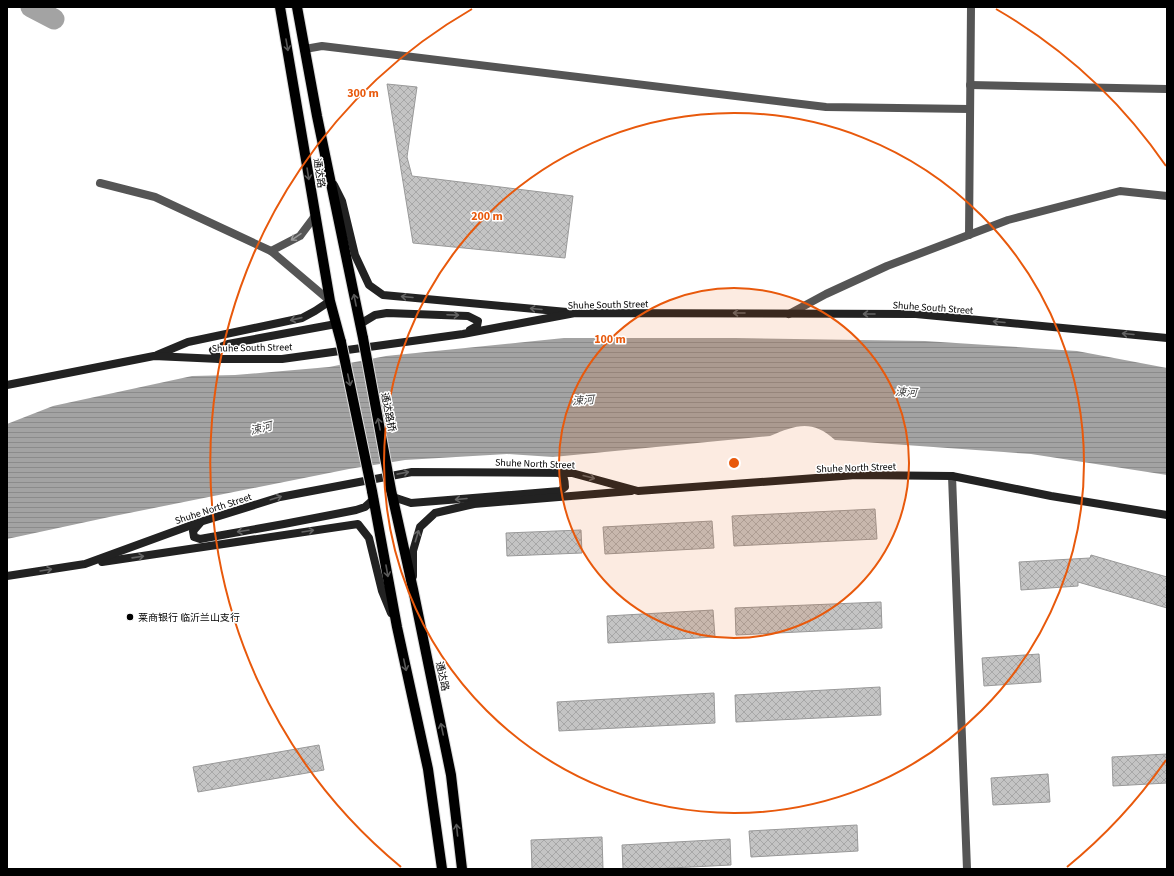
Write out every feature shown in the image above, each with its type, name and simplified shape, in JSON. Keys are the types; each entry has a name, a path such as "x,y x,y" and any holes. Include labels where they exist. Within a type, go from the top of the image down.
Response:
{"main road":[{"name":"通达路","path":"280,7 330,301 341,342 373,495"},
{"name":"通达路","path":"297,7 317,116 363,338"},
{"path":"331,180 342,201 355,255 369,285 383,295 575,313"},
{"path":"154,356 188,342 302,318 330,301"},
{"path":"360,324 375,315 387,313 468,316 478,320 477,326 463,334"},
{"name":"Shuhe South Street","path":"7,385 154,356 219,359 282,359 463,334 575,313 916,314 1167,338"},
{"path":"219,359 213,350 228,344 336,324"},
{"name":"通达路桥","path":"363,338 392,494"},
{"name":"Shuhe North Street","path":"7,576 85,564 200,522 280,496 412,472 572,473 638,491 856,474 952,476 1051,496 1167,515"},
{"path":"392,494 411,503 560,491 565,487 565,482 564,476 558,472"},
{"path":"413,589 413,551 420,526 436,512 474,504 638,491"},
{"name":"通达路","path":"392,494 451,775 462,869"},
{"path":"200,522 194,531 194,537 200,539 356,510 365,507 373,495"},
{"path":"373,495 397,627 428,769 442,869"},
{"path":"85,564 358,524 369,538 382,591 397,627"}],"street":[{"path":"969,235 971,7"},
{"path":"305,49 322,46 826,107 970,109"},
{"path":"970,85 1167,89"},
{"path":"100,183 155,198 271,251 330,301"},
{"path":"789,314 826,294 887,266 1008,220 1120,191 1167,196"},
{"path":"271,251 300,236 315,216"},
{"path":"952,476 966,869"}],"water":[{"name":"涑河","path":"564,338 735,338 925,341 1077,351 1167,368 1167,475 1031,454 835,440 827,433 819,429 804,426 788,429 770,436 553,457 507,454 405,460 349,469 7,539 7,424 53,406 192,376 235,375 329,367 386,356"}],"building":[{"path":"387,84 417,87 407,157 412,176 573,196 565,258 413,243"},
{"path":"875,509 877,539 734,546 732,516"},
{"path":"712,521 714,548 605,554 603,527"},
{"path":"581,530 582,553 507,556 506,533"},
{"path":"1091,555 1167,577 1167,608 1078,582 1078,586 1021,590 1019,562 1090,558"},
{"path":"881,602 882,628 736,635 735,608"},
{"path":"713,610 715,637 608,643 607,616"},
{"path":"1039,654 1041,682 984,686 982,658"},
{"path":"880,687 881,715 736,722 735,695"},
{"path":"714,693 715,723 559,731 557,702"},
{"path":"319,745 324,770 198,792 193,767"},
{"path":"1167,754 1167,783 1113,786 1112,757"},
{"path":"1048,774 1050,802 993,805 991,778"},
{"path":"857,825 858,851 751,857 749,831"},
{"path":"602,837 603,869 532,869 531,840"},
{"path":"730,839 731,865 623,869 622,845"}],"waterway":[{"path":"31,7 54,19"}],"place":[{"name":"莱商银行 临沂兰山支行","path":"130,617"}]}
